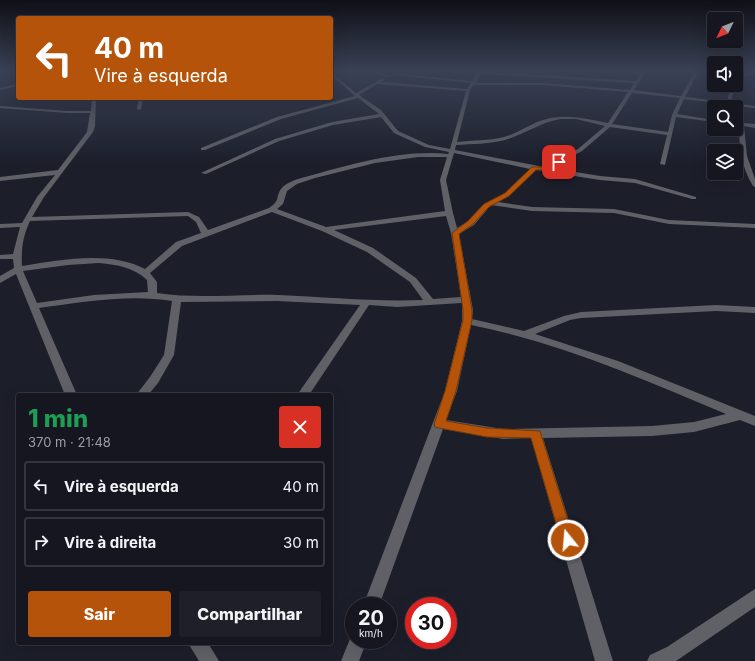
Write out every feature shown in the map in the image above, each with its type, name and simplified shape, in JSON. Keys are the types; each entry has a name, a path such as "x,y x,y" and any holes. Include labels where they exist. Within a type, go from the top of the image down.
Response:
{"street":[{"path":"70,393 18,269 15,256 17,242 34,207 90,132 92,126 94,102"},
{"path":"139,109 140,102"},
{"path":"203,149 279,118 336,102"},
{"path":"367,102 382,115 396,132 427,146 451,153 534,168 600,178 635,181 694,198"},
{"path":"374,597 451,391 467,320 466,300 455,233 449,213 443,180 466,102"},
{"path":"546,169 580,150 609,125 623,102"},
{"path":"663,164 674,115 680,102"},
{"path":"743,105 755,107"},
{"path":"0,107 67,112 93,112"},
{"path":"0,112 12,108"},
{"path":"204,173 278,140 332,124 382,115"},
{"path":"674,115 707,119"},
{"path":"454,144 503,139 518,134 535,124 560,118 576,118 609,125 670,134"},
{"path":"743,124 755,126"},
{"path":"740,136 746,165 755,185"},
{"path":"145,273 179,244 205,233 272,210 280,204 284,190 299,180 390,158 451,153"},
{"path":"746,165 755,166"},
{"path":"455,233 471,223 480,210 507,195 534,168"},
{"path":"0,179 61,172"},
{"path":"491,203 532,209 614,211 669,222 755,226"},
{"path":"272,210 325,229 370,250 407,275 418,285 430,302"},
{"path":"325,229 449,213"},
{"path":"0,226 26,222 188,214 194,215 197,218 205,233"},
{"path":"0,257 15,256"},
{"path":"0,280 18,269 93,260 106,260 125,264 145,273 151,278 153,284 152,295"},
{"path":"33,306 94,298 152,295 177,299 277,298 397,304 466,300"},
{"path":"144,393 154,380 169,355 177,299"},
{"path":"304,393 366,303"},
{"path":"528,333 567,318 581,315 716,308 755,310"},
{"path":"467,320 528,333 628,367 755,421"},
{"path":"439,424 487,432 536,434 652,431 694,426 740,415"},
{"path":"536,434 604,661"},
{"path":"656,661 673,653 755,597"},
{"path":"198,645 210,661"},
{"path":"350,661 355,649"}],"route":[{"path":"559,162 546,169 534,168 507,195 486,205 480,210 471,223 455,233 468,310 459,362 451,391 439,424 469,430 503,434 536,434 568,540"}]}
